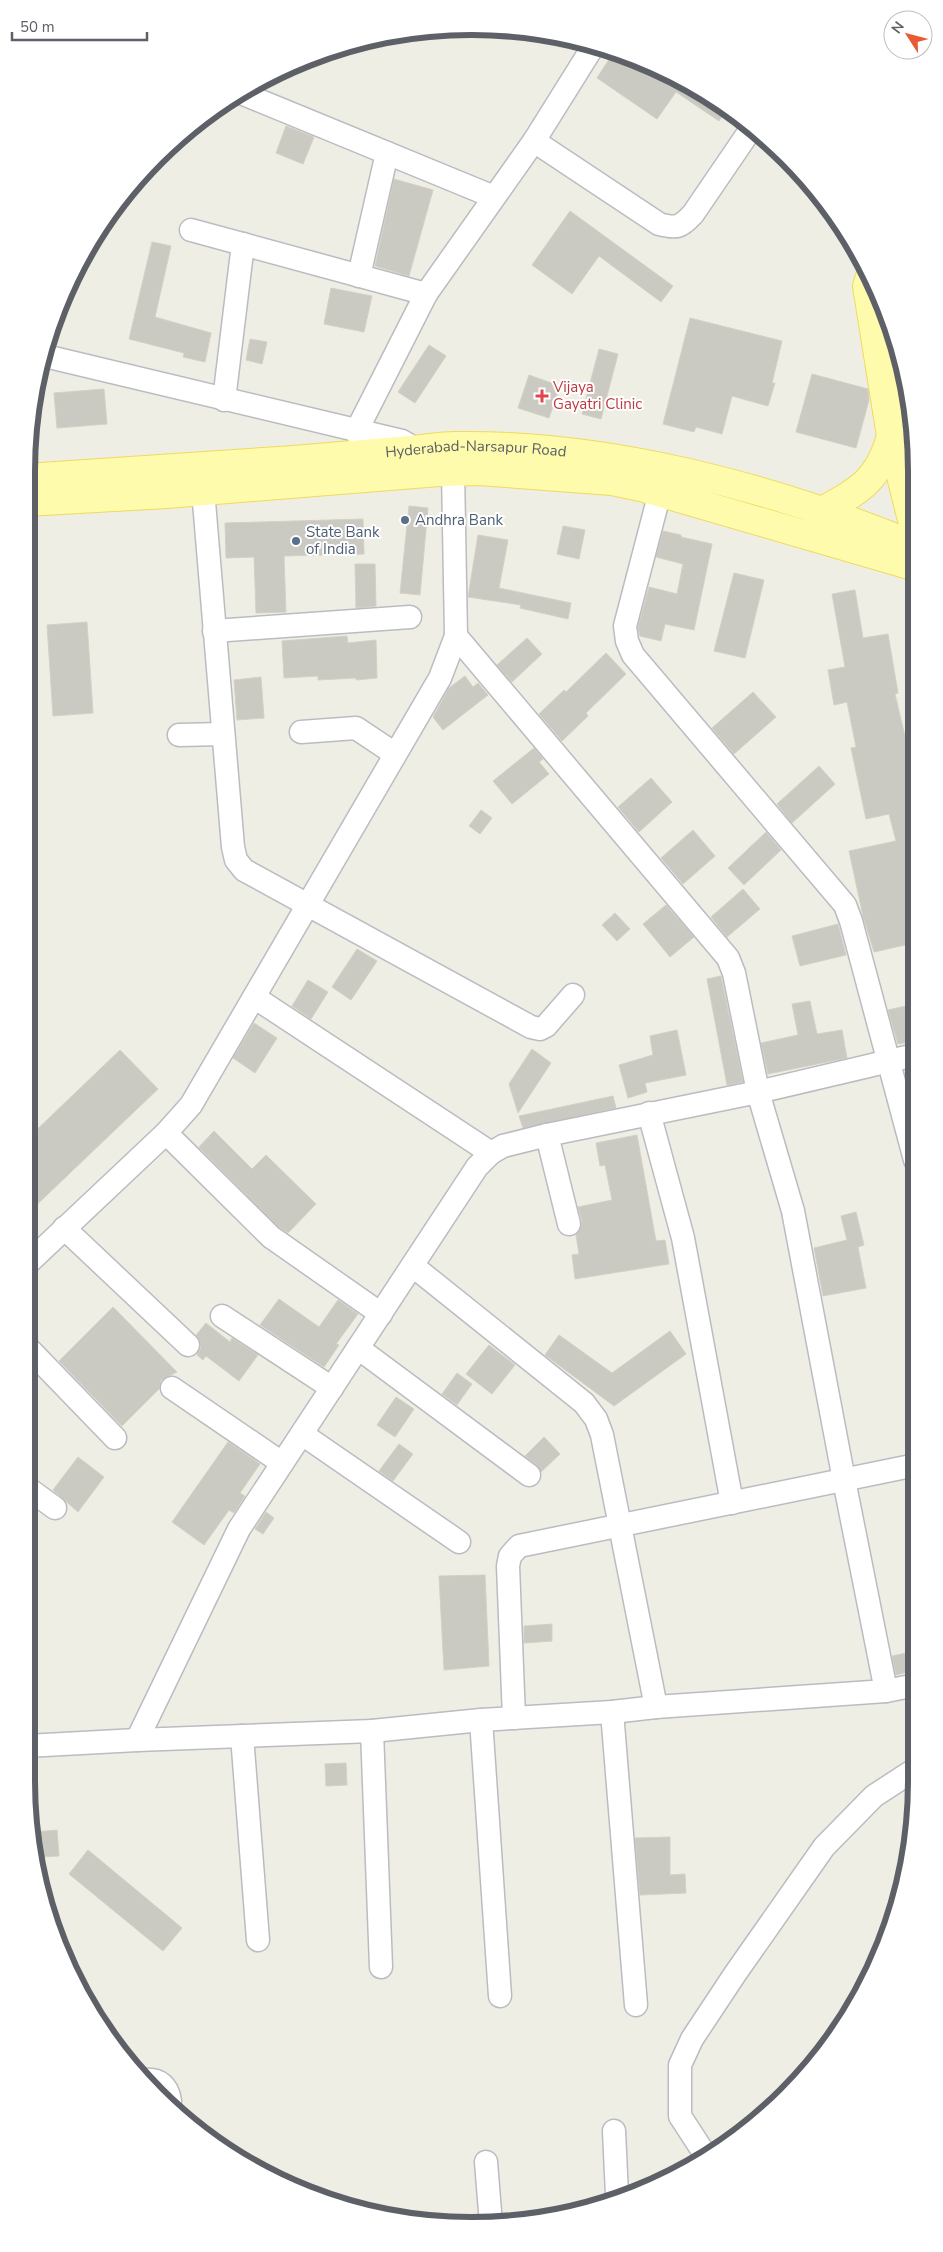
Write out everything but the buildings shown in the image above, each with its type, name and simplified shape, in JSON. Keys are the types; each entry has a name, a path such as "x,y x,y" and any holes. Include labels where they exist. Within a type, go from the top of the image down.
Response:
{"main road":[{"path":"867,287 891,436 908,504"},
{"path":"822,511 865,484 880,466 891,436"},
{"name":"Hyderabad-Narsapur Road","path":"35,477 201,467 454,446 581,454 667,468 853,520 908,542"},
{"name":"Hyderabad-Narsapur Road","path":"35,501 479,470 612,481 660,492 908,565"}],"street":[{"path":"356,432 426,294 534,140 590,52"},
{"path":"249,96 494,197"},
{"path":"534,140 659,224 672,228 683,224 693,214 747,133"},
{"path":"359,276 387,153"},
{"path":"191,230 426,294"},
{"path":"224,400 243,244"},
{"path":"50,357 356,432 402,441 409,445 412,450"},
{"path":"35,1256 166,1133 191,1105 440,678 456,636 453,471"},
{"path":"203,490 232,847 236,860 244,870 308,903 531,1027 540,1029 546,1026 574,995"},
{"path":"660,492 624,626 627,641 633,654 844,905 851,921 908,1134"},
{"path":"214,631 410,617"},
{"path":"456,636 728,958 734,973 758,1092 793,1211 886,1691"},
{"path":"301,732 356,728 395,754"},
{"path":"179,735 223,734"},
{"path":"254,997 491,1153"},
{"path":"137,1740 230,1546 477,1166 491,1153 503,1146 547,1135 758,1092 908,1057"},
{"path":"649,1113 683,1238 732,1503"},
{"path":"166,1133 270,1237 381,1314"},
{"path":"547,1135 569,1224"},
{"path":"64,1228 188,1345"},
{"path":"413,1266 584,1403 596,1419 602,1436 656,1707"},
{"path":"222,1316 332,1388"},
{"path":"358,1348 529,1475"},
{"path":"35,1355 115,1438"},
{"path":"172,1388 282,1464"},
{"path":"302,1434 459,1542"},
{"path":"514,1718 508,1566 510,1556 519,1546 908,1467"},
{"path":"35,1494 55,1508"},
{"path":"35,1746 372,1731 481,1720 886,1691 908,1687"},
{"path":"612,1712 636,2005"},
{"path":"481,1720 500,1996"},
{"path":"372,1731 381,1968"},
{"path":"242,1736 258,1940"},
{"path":"703,2151 680,2116 680,2064 692,2039 735,1974 824,1848 874,1796 908,1774"},
{"path":"154,2080 166,2087 168,2094"},
{"path":"614,2130 617,2192"},
{"path":"486,2162 490,2216"}],"place":[{"name":"Vijaya Gayatri Clinic","path":"542,396"},
{"name":"Andhra Bank","path":"405,520"},
{"name":"State Bank of India","path":"296,541"}]}
